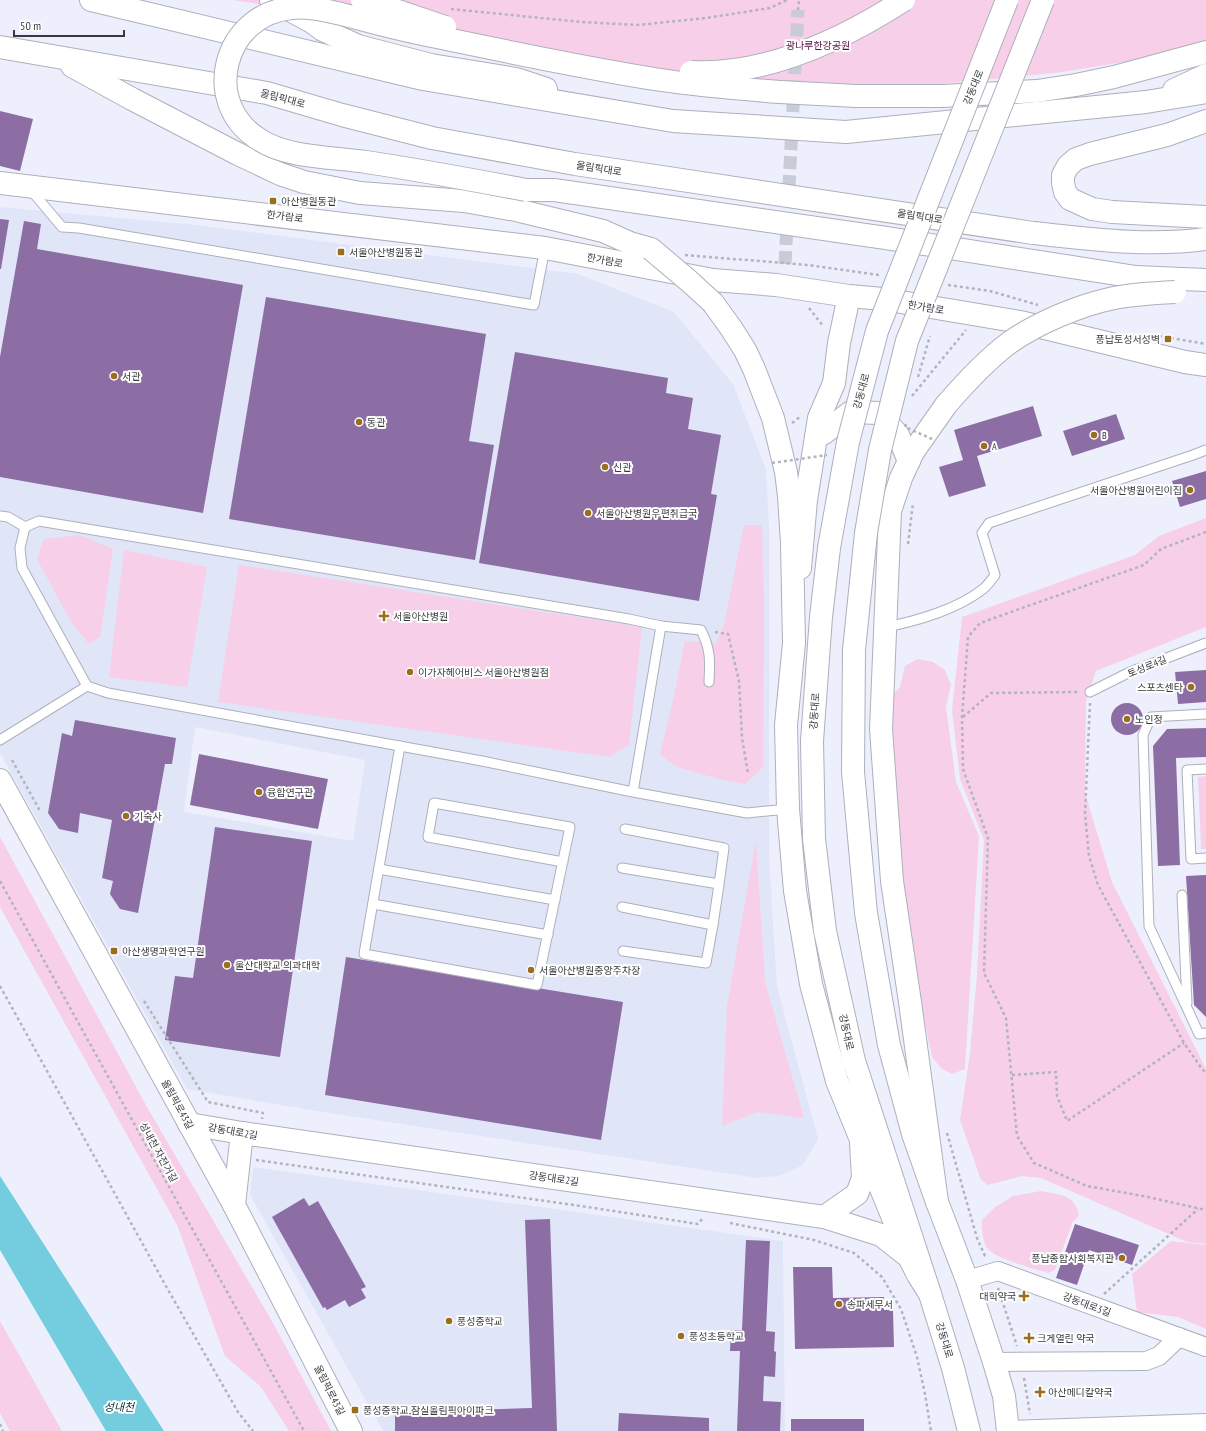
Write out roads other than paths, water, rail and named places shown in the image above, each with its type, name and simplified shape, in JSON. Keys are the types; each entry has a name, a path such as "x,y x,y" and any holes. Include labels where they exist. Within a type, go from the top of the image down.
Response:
{"main road":[{"path":"91,0 423,79 673,121 846,132 1146,102 1206,92"},
{"path":"271,0 312,22 323,30 358,46 431,65 516,79 608,110"},
{"path":"362,0 466,33 530,48 626,64 692,72 730,71 768,63 802,52 829,41 884,13 904,0"},
{"name":"강동대로","path":"969,1431 953,1368 930,1294 854,1061 825,931 814,839 812,741 821,617 829,548 848,442 877,331 1007,0"},
{"path":"1008,1430 1004,1396 994,1362 967,1280 913,1134 889,1045 866,913 853,772 854,650 866,533 880,450 907,340 1043,0"},
{"path":"1206,52 1114,77 1037,91 944,96 856,96 780,92 713,86 616,73 411,32 324,10 305,7 277,10 256,21 246,29 239,38 229,56 225,70 225,84 228,98 231,109 238,121 248,132 260,141 273,147 306,154 365,162 526,190 554,190 870,236 1136,277 1206,280"},
{"name":"올림픽대로","path":"0,47 267,93 342,115 432,138 575,164 1033,233 1108,241 1155,243 1206,239"},
{"path":"57,57 132,99 238,154 280,174 304,182 360,193 464,201 516,210 603,231 630,244 651,249"},
{"path":"626,64 713,86"},
{"path":"1146,102 1206,75"},
{"path":"1206,121 1167,135 1090,154 1076,159 1068,166 1063,175 1065,192 1070,199 1092,209 1112,212 1206,217"},
{"name":"한가람로","path":"0,183 545,248 713,280 776,285 883,300 1020,322 1185,362 1206,365"},
{"path":"526,190 563,205 607,218 629,228 713,303 745,350 754,369 772,418 786,472 789,496 794,643"},
{"path":"937,1202 892,881 881,729 890,511 901,478 926,431 946,404 966,382 1009,343 1033,328 1086,305 1113,298 1142,294 1206,290"},
{"path":"849,296 839,343 834,383 819,418 806,500 786,725 788,809 795,891 811,984 837,1081 909,1257 930,1294"},
{"path":"834,383 851,412"},
{"path":"816,437 824,433 851,412 879,413 898,435 909,461"},
{"name":"올림픽로43길","path":"0,780 234,1205 351,1431"},
{"name":"강동대로2길","path":"189,1124 242,1133 824,1217 881,1235 909,1257"},
{"path":"234,1205 242,1133"},
{"path":"824,1217 857,1194 863,1178 860,1140"}],"street":[{"name":"강동대로3길","path":"967,1280 998,1271 1206,1347"},
{"path":"994,1362 1146,1361 1159,1356 1179,1337"},
{"path":"1008,1430 1206,1423"}],"lane":[{"path":"27,186 62,227 86,229 534,305 545,248"},
{"path":"886,627 931,615 959,604 984,589 995,575 982,533 989,523 1206,450"},
{"path":"0,516 8,517 25,527"},
{"path":"25,527 39,521 621,618 661,626 701,630 710,656 708,682"},
{"path":"25,527 20,548 22,568 87,686 108,694 482,761 633,792 746,812 788,809"},
{"path":"633,792 661,626"},
{"name":"토성로4길","path":"1090,692 1130,672 1206,643"},
{"path":"0,740 87,686"},
{"path":"1206,714 1152,717 1143,735 1149,926 1199,1034 1206,1033"},
{"path":"400,746 364,954 537,985 548,935 555,900 563,862 570,827 434,803 428,837 563,862"},
{"path":"1206,769 1187,770 1191,859 1206,858"},
{"path":"623,951 706,963 724,848 625,829"},
{"path":"622,868 719,884"},
{"path":"379,869 555,900"},
{"path":"1182,895 1188,1008"},
{"path":"373,904 548,935"},
{"path":"622,908 713,925"}],"water":[{"name":"성내천","path":"0,1176 164,1431 106,1431 0,1250"}],"tunnel":[{"path":"785,264 798,10"}],"place":[{"name":"아산병원동관","path":"273,201"},
{"name":"서울아산병원동관","path":"341,252"},
{"name":"풍납토성서성벽","path":"1168,339"},
{"name":"서관","path":"114,376"},
{"name":"동관","path":"359,422"},
{"name":"B","path":"1094,435"},
{"name":"A","path":"984,446"},
{"name":"신관","path":"605,467"},
{"name":"서울아산병원어린이집","path":"1190,490"},
{"name":"서울아산병원우편취급국","path":"588,513"},
{"name":"서울아산병원","path":"384,616"},
{"name":"이가자헤어비스 서울아산병원점","path":"410,672"},
{"name":"스포츠센타","path":"1191,687"},
{"name":"노인정","path":"1127,719"},
{"name":"융합연구관","path":"259,792"},
{"name":"기숙사","path":"126,816"},
{"name":"아산생명과학연구원","path":"114,951"},
{"name":"울산대학교 의과대학","path":"227,965"},
{"name":"서울아산병원중앙주차장","path":"531,970"},
{"name":"풍납종합사회복지관","path":"1122,1258"},
{"name":"대힉약국","path":"1024,1296"},
{"name":"송파세무서","path":"839,1304"},
{"name":"풍성중학교","path":"449,1321"},
{"name":"풍성초등학교","path":"681,1336"},
{"name":"크게열린 약국","path":"1029,1338"},
{"name":"아산메디칼약국","path":"1040,1392"},
{"name":"풍성중학교.잠실올림픽아이파크","path":"355,1410"}],"park label":[{"name":"광나루한강공원","path":"818,45"}]}
